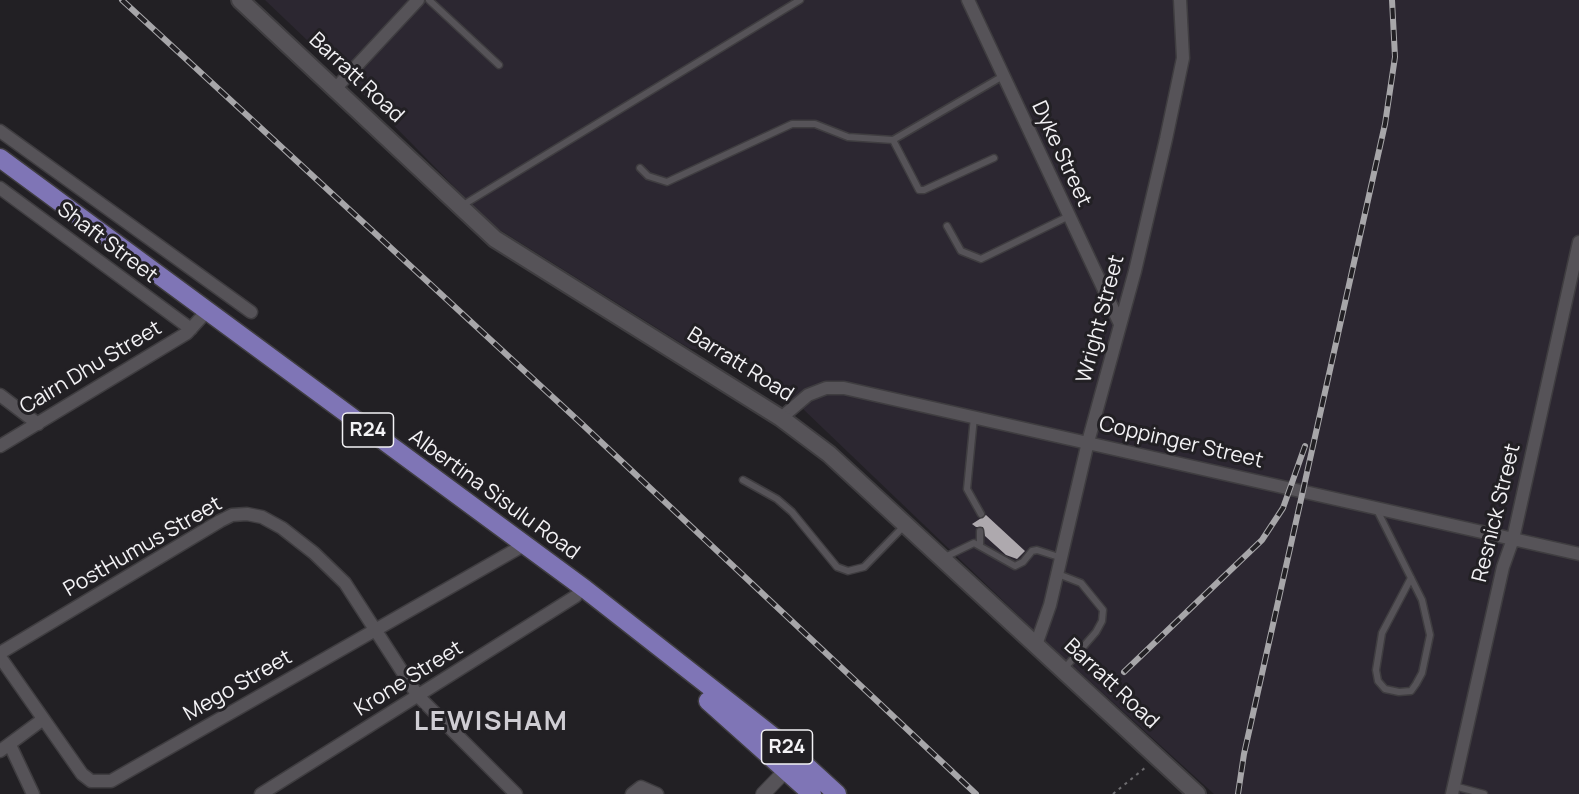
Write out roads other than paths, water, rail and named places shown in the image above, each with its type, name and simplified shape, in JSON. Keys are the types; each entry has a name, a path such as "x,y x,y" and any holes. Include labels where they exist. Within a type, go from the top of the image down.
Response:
{"main road":[{"name":"Barratt Road","path":"240,0 460,207 511,250 781,418 829,454 1197,794"},
{"name":"Albertina Sisulu Road","path":"0,158 70,210 199,320"},
{"name":"Albertina Sisulu Road","path":"0,172 199,320 520,548 585,589 793,763 812,794"},
{"name":"Albertina Sisulu Road","path":"520,548 576,596 726,714 837,794"}],"street":[{"path":"335,89 418,0"},
{"name":"Dyke Street","path":"968,0 1120,324"},
{"name":"Wright Street","path":"1036,645 1058,574 1088,442 1153,200 1183,58 1180,0"},
{"path":"2,137 83,191 251,312"},
{"name":"Shaft Street","path":"0,188 199,320"},
{"path":"70,210 83,191"},
{"name":"Resnick Street","path":"1453,790 1500,577 1513,539 1579,242"},
{"name":"Cairn Dhu Street","path":"0,446 199,320"},
{"name":"Coppinger Street","path":"781,418 808,395 837,387 1579,554"},
{"path":"0,395 38,424"},
{"name":"PostHumus Street","path":"0,655 220,521 232,515 247,514 262,517 282,528 330,568 358,601 418,696 516,794"},
{"name":"Mego Street","path":"0,655 42,720 82,774 91,781 111,781 520,548"},
{"name":"Krone Street","path":"263,794 576,596"},
{"path":"33,794 5,748 42,720"},
{"path":"763,794 793,763"},
{"path":"632,794 641,787 657,794"}],"lane":[{"path":"429,0 499,66"},
{"path":"460,207 800,0"},
{"path":"640,168 648,176 667,182 792,124 815,124 848,136 893,140 1003,76"},
{"path":"893,140 919,190 924,190 994,158"},
{"path":"947,226 961,251 981,259 1069,216"},
{"path":"974,416 967,489 981,514"},
{"path":"743,480 777,499 792,512 837,567 848,572 864,567 905,525"},
{"path":"1376,507 1422,600 1430,635 1422,673 1411,691 1399,692 1385,689 1378,681 1376,670 1382,633 1411,578"},
{"path":"980,531 980,544"},
{"path":"943,559 969,544 980,544 1015,566 1023,562 1032,551 1037,550 1062,558"},
{"path":"1058,574 1081,584 1102,610 1102,621 1096,633 1063,670"},
{"path":"1453,790 1484,794"}],"railway":[{"path":"122,0 583,425 976,794"},
{"path":"1238,794 1244,754 1385,124 1395,57 1392,0"},
{"path":"1124,672 1262,540 1283,508 1305,446"}],"district":[{"name":"LEWISHAM","path":"491,722"}]}
